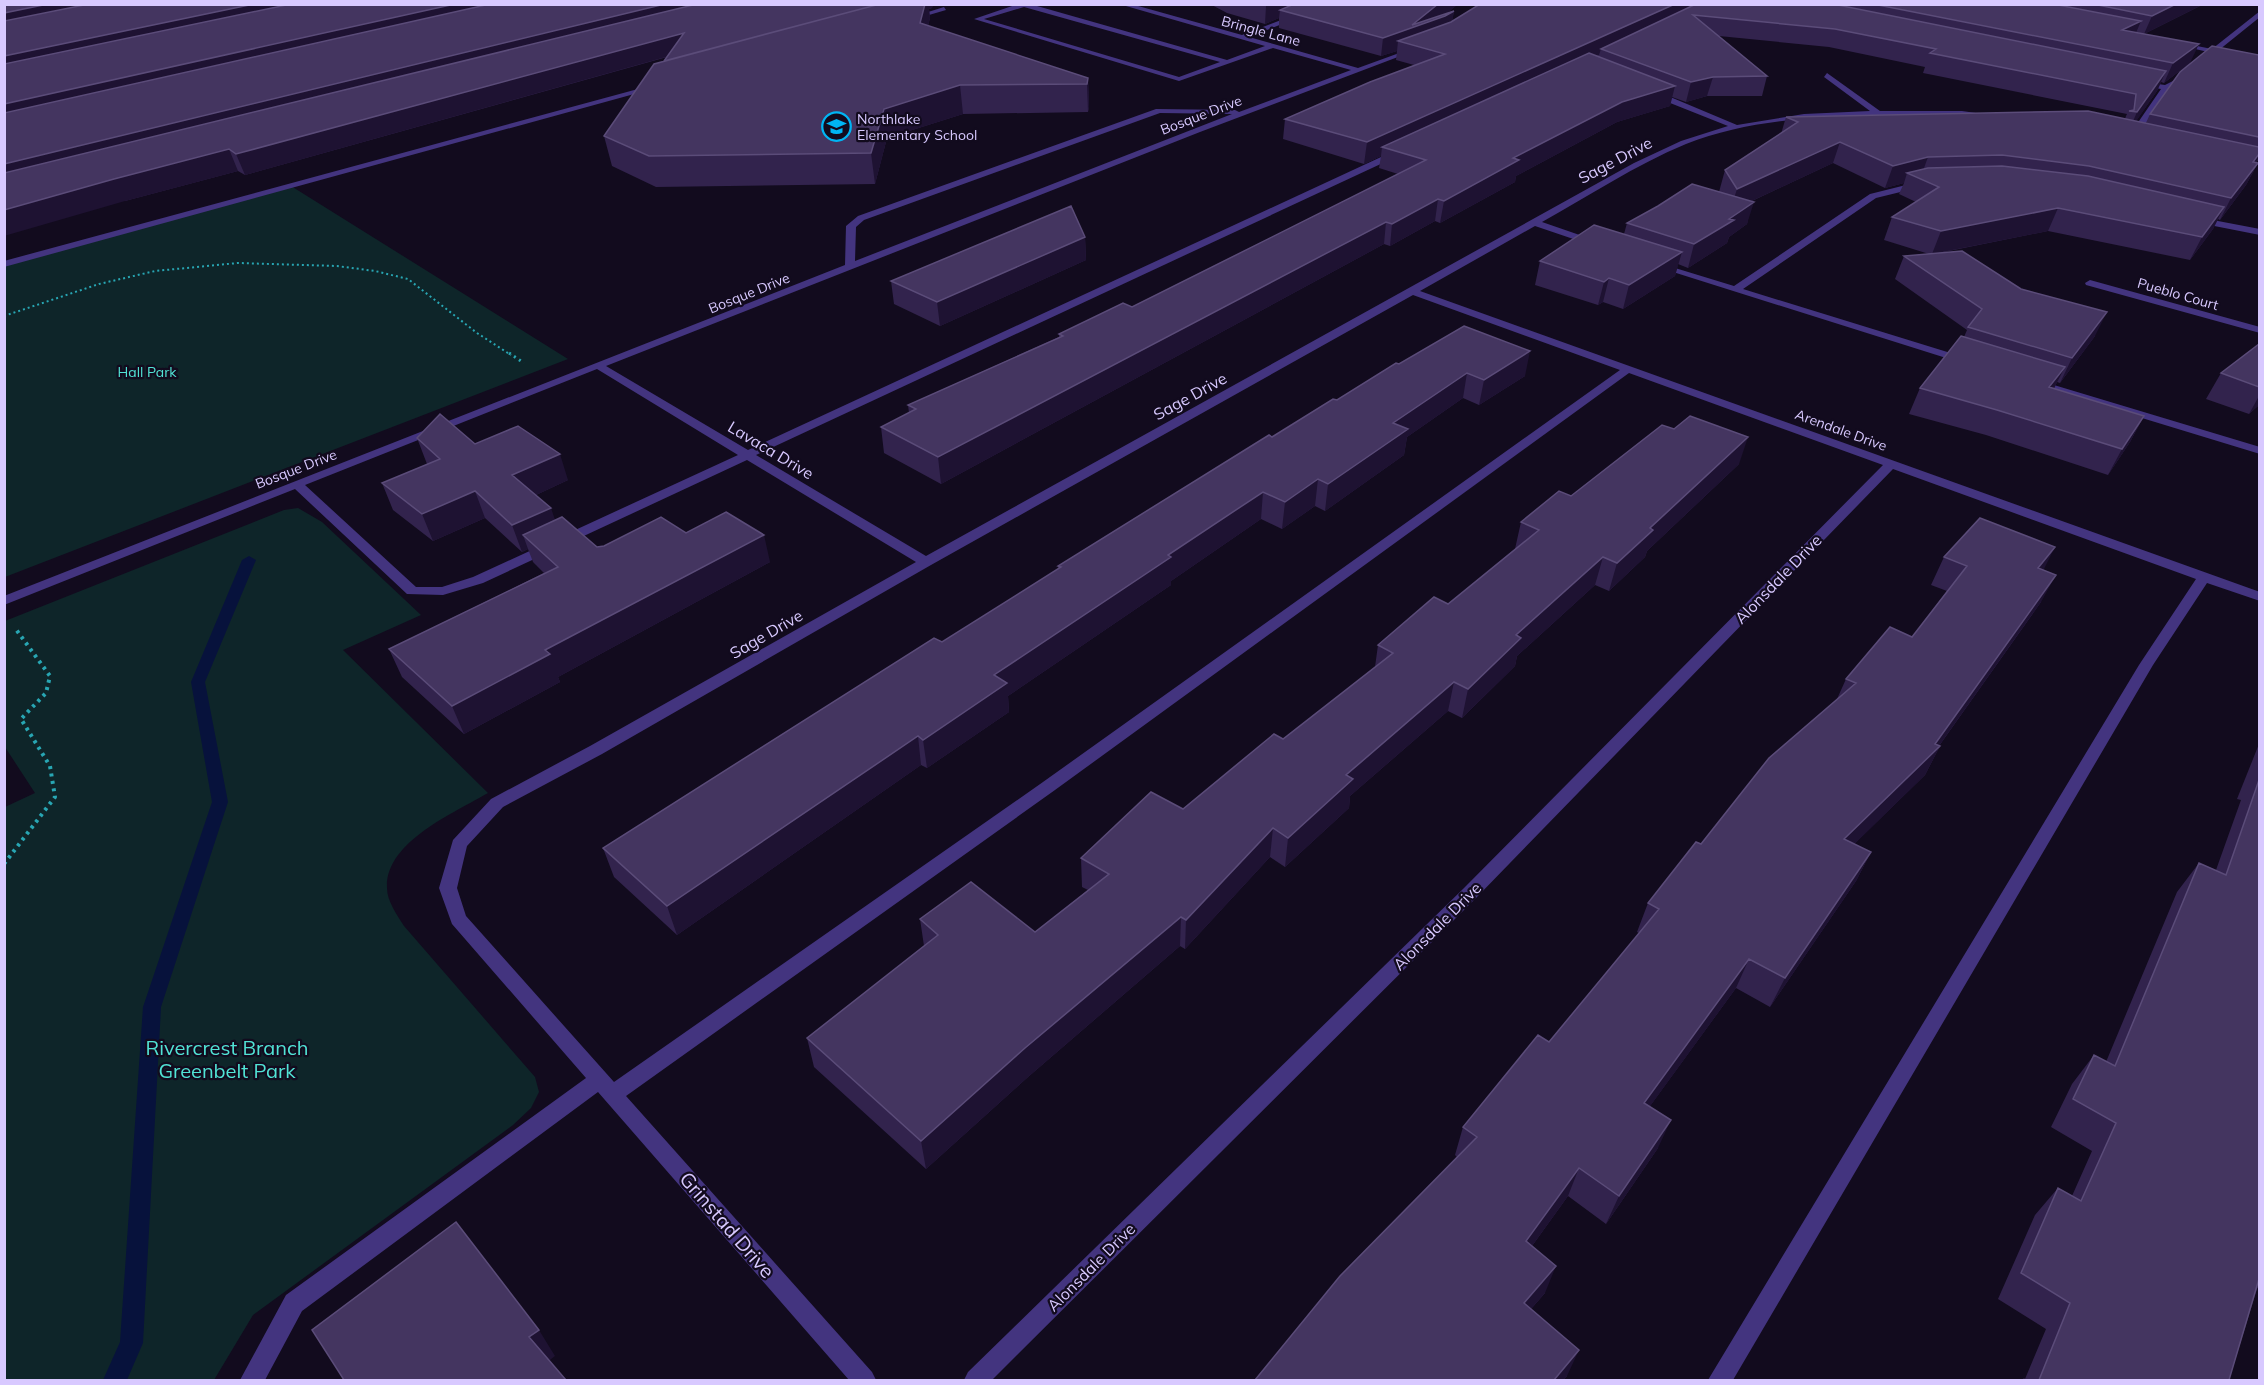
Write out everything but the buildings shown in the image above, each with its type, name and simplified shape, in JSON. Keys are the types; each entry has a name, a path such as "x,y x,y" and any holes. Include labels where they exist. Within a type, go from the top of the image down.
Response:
{"street":[{"name":"Bringle Lane","path":"1122,4 1359,70"},
{"path":"1135,8 1144,4"},
{"path":"1240,38 1330,4"},
{"path":"1227,62 1026,5 977,19 1179,79 1227,62 1272,46"},
{"path":"898,24 944,9"},
{"path":"2198,63 2259,13"},
{"path":"2169,42 2259,60"},
{"name":"Bosque Drive","path":"4,601 1244,113 1424,45"},
{"path":"1827,75 1878,113"},
{"path":"2132,138 2166,88 2182,76"},
{"path":"2132,81 2166,88"},
{"path":"4,264 658,87"},
{"path":"1645,90 1734,126"},
{"path":"850,268 851,226 861,218 1159,111 1244,113"},
{"name":"Sage Drive","path":"600,1082 458,919 448,888 459,844 496,802 596,750 926,562 1634,167 1696,138 1734,126 1806,116 1878,113 1997,116"},
{"path":"297,484 412,591 443,591 478,580 1413,146"},
{"path":"1736,290 1873,196 1920,184 1930,184"},
{"path":"2190,219 2259,232"},
{"path":"1534,223 1600,246"},
{"path":"1644,261 1983,366"},
{"name":"Pueblo Court","path":"2090,283 2259,330"},
{"name":"Arendale Drive","path":"1412,291 2259,597"},
{"name":"Lavaca Drive","path":"599,366 926,562"},
{"path":"252,1380 294,1303 600,1082 1040,793 1628,369"},
{"path":"2027,380 2259,451"},
{"name":"Alonsdale Drive","path":"976,1380 1470,893 1891,464"},
{"path":"1720,1380 2140,675 2204,577"},
{"name":"Grinstad Drive","path":"600,1082 864,1380"}],"path":[{"path":"4,316 99,284 155,271 201,264 337,266 375,271 408,279 477,333 555,384"},
{"path":"4,864 55,796 50,766 21,719 46,693 50,676 10,621"}],"green space":[{"name":"Hall Park","path":"291,186 568,359 5,577 5,265"},
{"name":"Rivercrest Branch Greenbelt Park","path":"298,508 322,522 421,615 343,650 488,793 441,820 409,843 397,857 389,872 387,893 404,926 535,1077 539,1092 531,1108 513,1125 253,1315 214,1380 5,1380 5,807 35,793 5,747 5,621 284,510"}],"waterway":[{"path":"115,1380 131,1343 152,1007 220,802 198,682 249,560"}],"place":[{"name":"Northlake Elementary School","path":"836,127"}]}
